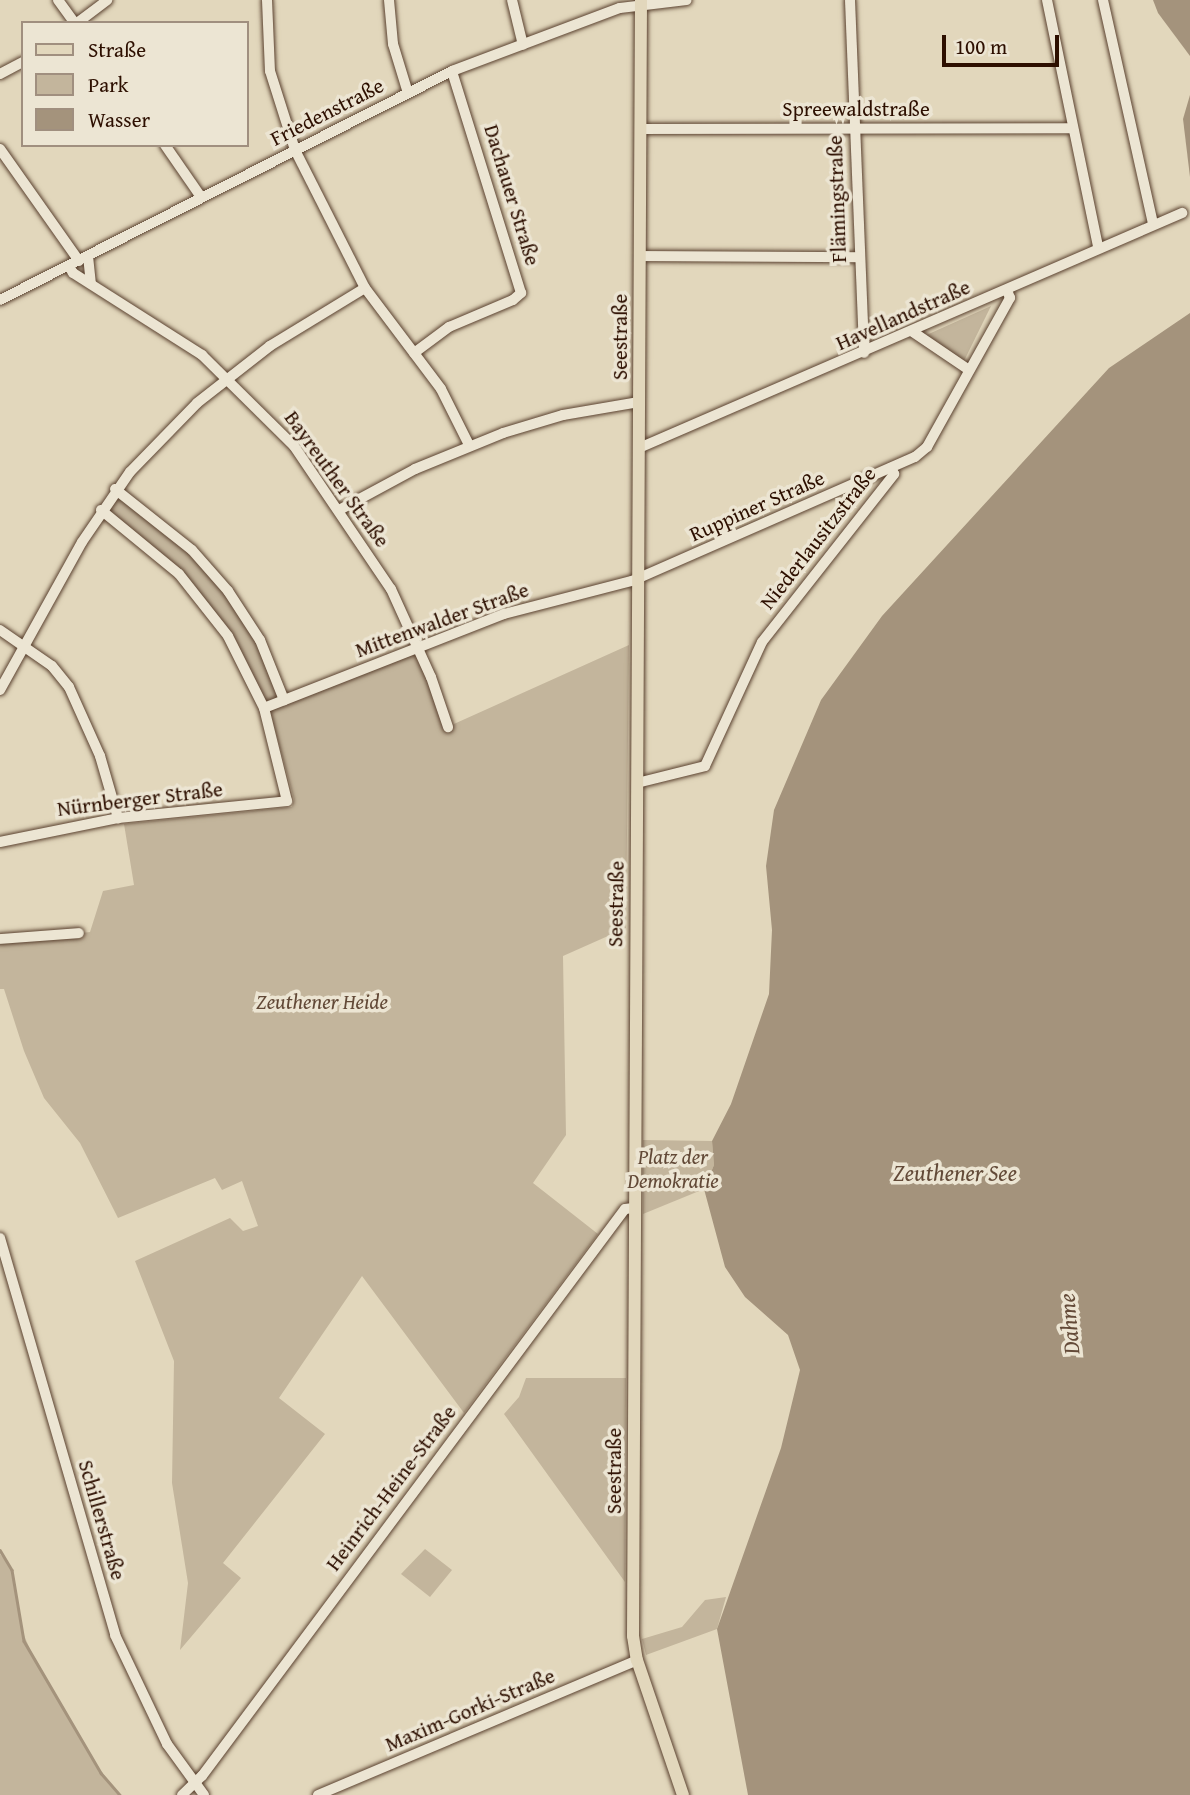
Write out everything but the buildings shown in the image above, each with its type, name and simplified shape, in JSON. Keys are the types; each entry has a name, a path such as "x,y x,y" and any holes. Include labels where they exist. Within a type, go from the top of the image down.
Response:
{"main road":[{"name":"Seestraße","path":"641,3 633,1622 637,1660 683,1795"}],"street":[{"path":"58,0 74,21"},
{"path":"79,21 107,0"},
{"path":"267,0 270,71 295,150 365,288 441,389 469,445"},
{"path":"389,0 393,44 408,93"},
{"path":"512,0 523,45"},
{"name":"Friedenstraße","path":"0,300 452,71 620,8 641,3 687,0"},
{"name":"Flämingstraße","path":"850,0 864,353"},
{"path":"1047,0 1098,247"},
{"path":"1103,0 1153,224"},
{"path":"0,74 21,63"},
{"name":"Dachauer Straße","path":"414,353 449,327 513,300 521,293 452,71"},
{"name":"Spreewaldstraße","path":"640,129 1072,128"},
{"path":"166,147 201,197"},
{"path":"0,149 79,261 91,284"},
{"name":"Havellandstraße","path":"639,448 913,332 1098,247 1182,213"},
{"path":"640,256 859,257"},
{"name":"Bayreuther Straße","path":"79,261 91,284 202,355 229,377 295,447 341,509 389,586 418,648 448,727"},
{"path":"0,690 115,489 180,419 229,377 309,319 365,288"},
{"name":"Niederlausitzstraße","path":"637,783 705,766 762,642 894,474 891,468 927,447 1010,298 1007,290"},
{"path":"913,332 969,370"},
{"path":"341,509 469,445 533,423 639,402"},
{"name":"Ruppiner Straße","path":"638,578 891,468"},
{"path":"115,489 192,550 228,591 260,640 284,700"},
{"path":"101,510 155,551 196,593 228,636 264,708"},
{"name":"Mittenwalder Straße","path":"264,708 504,614 638,578"},
{"path":"0,630 25,644 52,666 80,707 118,818"},
{"name":"Nürnberger Straße","path":"0,842 118,818 287,802 264,708"},
{"path":"0,939 79,933"},
{"name":"Heinrich-Heine-Straße","path":"182,1795 194,1785 625,1209 633,1208"},
{"name":"Schillerstraße","path":"0,1238 115,1635 161,1734 194,1785 204,1795"},
{"name":"Maxim-Gorki-Straße","path":"318,1795 637,1660"}],"green space":[{"path":"991,306 963,363 922,337"},
{"path":"117,494 173,538 220,587 257,642 278,698 265,702 185,575 107,509"},
{"name":"Zeuthener Heide","path":"629,645 626,928 563,956 566,1135 533,1183 598,1234 464,1413 362,1276 279,1398 325,1434 223,1563 241,1578 180,1650 188,1583 172,1483 174,1361 135,1261 230,1218 243,1231 258,1226 242,1181 222,1190 215,1178 118,1218 80,1143 44,1098 24,1051 4,989 0,989 0,943 90,932 103,891 134,885 124,824 292,807 294,799 270,711 417,653 445,728"},
{"name":"Platz der Demokratie","path":"643,1140 712,1141 714,1165 704,1189 643,1214"},
{"path":"526,1378 626,1378 625,1582 504,1414 519,1397"},
{"path":"425,1549 452,1570 430,1597 401,1574"},
{"path":"0,1554 12,1569 23,1633 35,1661 93,1761 120,1795 0,1795"},
{"path":"726,1597 717,1629 646,1655 642,1639 682,1627 705,1600"}],"water":[{"path":"1153,0 1190,0 1190,56 1158,13"},
{"path":"1190,95 1190,177 1183,119"},
{"name":"Zeuthener See","path":"1190,313 1190,1795 748,1795 717,1629 781,1448 800,1370 788,1335 745,1297 725,1267 704,1189 714,1165 712,1141 731,1104 769,994 772,930 766,866 774,810 821,700 882,616 1109,368"}],"waterway":[{"path":"0,1550 12,1570 24,1641 101,1773 120,1795"}],"water label":[{"name":"Dahme","path":"1069,1324"}]}
